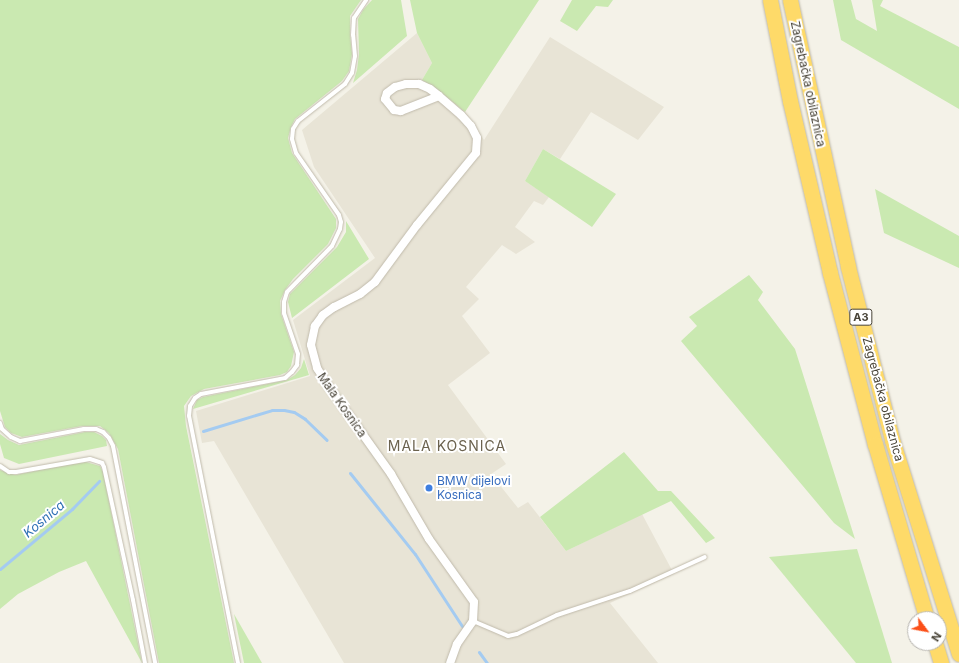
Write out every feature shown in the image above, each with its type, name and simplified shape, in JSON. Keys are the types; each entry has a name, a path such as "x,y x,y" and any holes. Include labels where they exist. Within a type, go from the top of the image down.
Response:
{"highway":[{"name":"Zagrebačka obilaznica","path":"770,0 790,101 834,288 874,444 925,611"},
{"name":"Zagrebačka obilaznica","path":"790,0 848,267 889,425 959,654"},
{"path":"937,651 941,663"}],"street":[{"name":"Mala Kosnica","path":"439,96 401,111 394,110 385,99 387,93 394,87 406,84 419,84 439,96 471,126 477,138 476,153 417,225 375,282 360,294 334,307 323,315 315,326 311,346 317,368 328,387 391,474 429,540 470,596 475,609 473,621"},
{"path":"450,663 457,644 473,621"}],"lane":[{"path":"238,663 188,416 190,406 195,398 201,394 285,378 297,365 298,354 284,313 284,302 287,292 332,246 340,229 341,222 339,215 296,153 292,139 293,129 298,121 345,84 352,73 355,56 353,35 354,18 366,0"},
{"path":"0,423 2,429 11,437 20,441 84,429 96,429 104,432 109,438 113,446 155,663"},
{"path":"0,466 9,472 16,472 90,459 102,463 133,600 145,663"},
{"path":"473,621 508,636 517,634 557,615 630,591 705,557"}],"shaded area":[{"path":"417,33 432,63 422,80 453,101 465,112 484,140 550,37 664,107 638,140 591,112 560,159 543,149 525,181 549,197 543,205 534,201 515,227 535,242 516,254 502,245 466,287 479,299 462,316 490,353 448,385 506,464 491,474 518,508 528,502 566,551 642,514 674,574 610,603 658,663 344,663 214,441 202,443 196,411 310,376 293,320 375,258 314,167 302,130"}],"green space":[{"path":"0,0 361,0 350,16 352,54 349,71 342,81 295,119 288,138 292,153 336,219 336,228 328,244 293,279 285,290 280,301 281,314 294,352 291,366 287,372 280,375 204,389 191,396 184,406 186,426 234,663 159,663 118,449 109,433 100,426 82,426 22,437 11,433 5,427 0,411"},
{"path":"372,0 401,0 407,36 353,83 357,70 359,54 358,19 363,10"},
{"path":"410,0 539,0 465,112 438,90 422,80 432,63 417,33"},
{"path":"572,0 613,0 608,7 596,6 577,31 560,21"},
{"path":"833,0 851,0 856,19 877,31 872,0 883,0 880,6 959,47 959,109 841,40"},
{"path":"543,149 616,194 592,227 525,181"},
{"path":"875,189 959,236 959,268 884,233"},
{"path":"346,221 369,259 292,318 288,302 290,294 337,247 346,232"},
{"path":"749,275 763,292 758,300 795,349 855,539 834,523 681,341 697,326 689,317"},
{"path":"304,359 309,375 193,409 197,400 203,397 287,380 295,375 301,368"},
{"path":"85,432 94,432 102,436 106,440 107,446 19,464 4,458 0,444 0,434 19,445"},
{"path":"624,452 658,491 671,491 715,538 706,543 671,501 566,551 540,517"},
{"path":"86,462 100,466 103,472 142,663 86,561 59,572 18,594 0,609 0,470 15,475"},
{"path":"857,549 892,663 856,663 769,557"},
{"path":"234,614 262,663 244,663"}],"waterway":[{"path":"203,431 272,410 284,410 294,412 305,419 327,440"},
{"path":"350,473 415,554 462,626"},
{"name":"Kosnica","path":"0,569 72,509 99,481"},
{"path":"479,652 487,663"}],"place":[{"name":"BMW dijelovi Kosnica","path":"429,488"}],"district":[{"name":"MALA KOSNICA","path":"447,446"}]}
